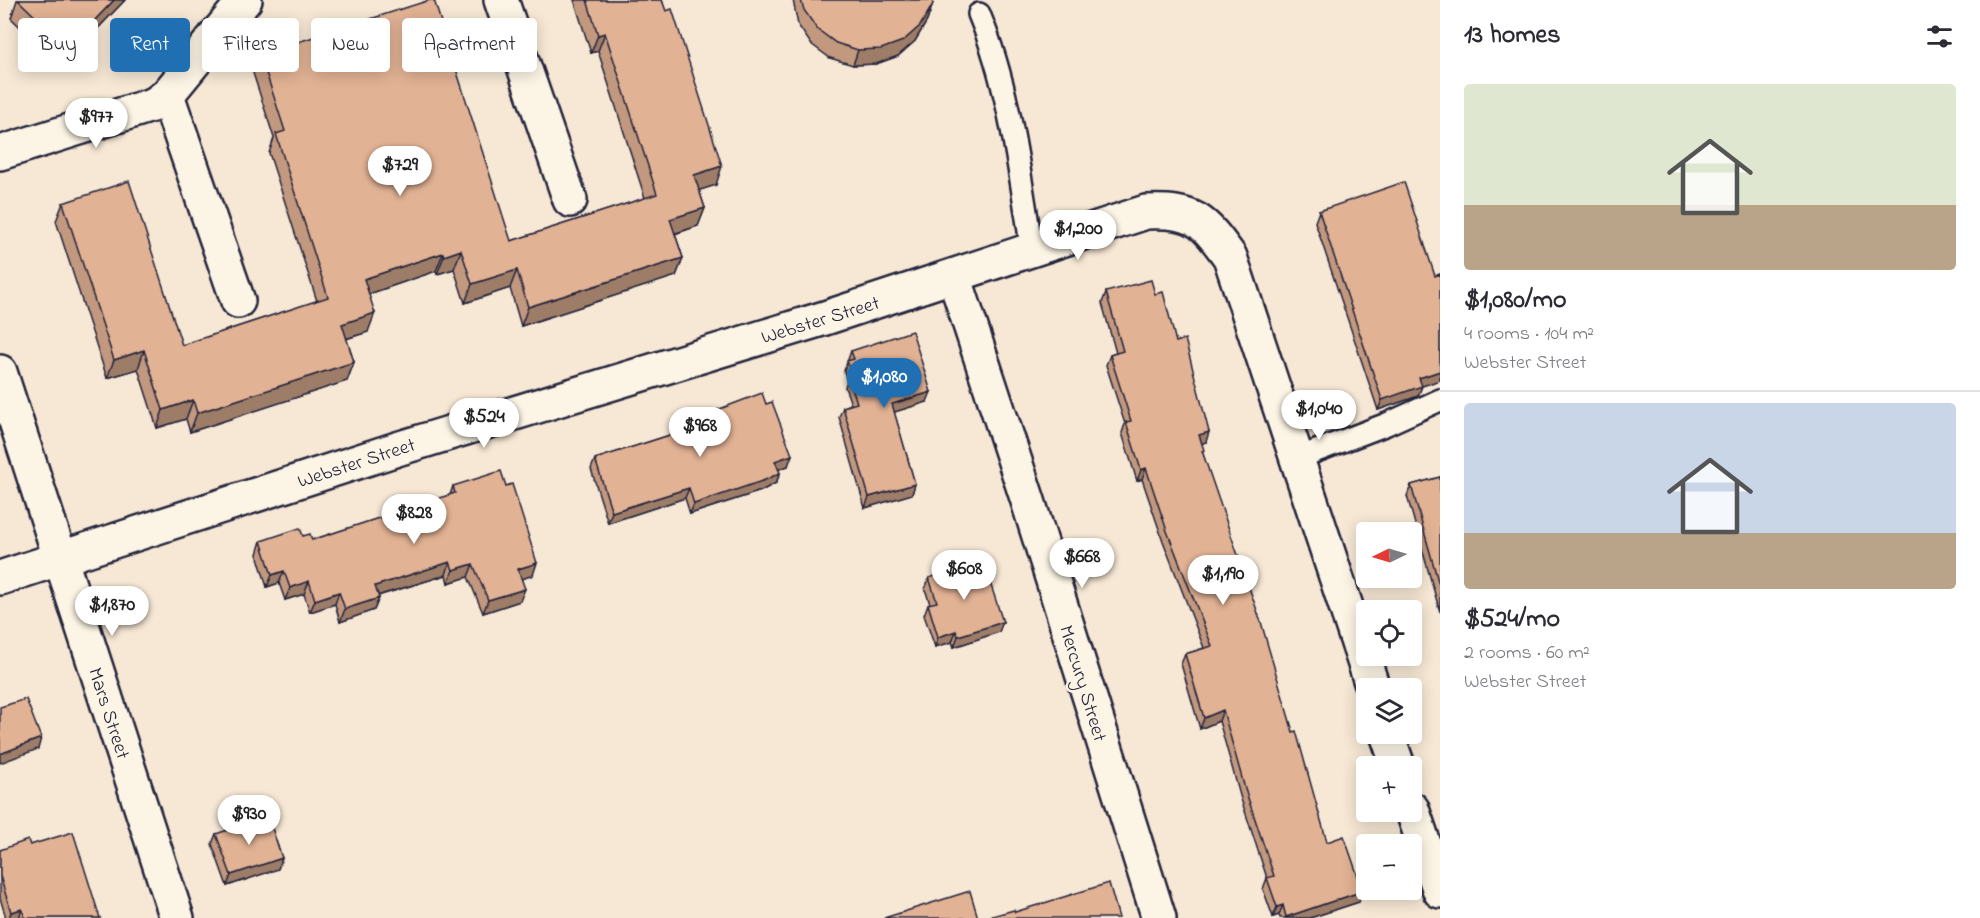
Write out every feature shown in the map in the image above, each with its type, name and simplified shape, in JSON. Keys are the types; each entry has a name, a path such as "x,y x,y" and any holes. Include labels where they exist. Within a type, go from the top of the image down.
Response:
{"street":[{"path":"0,153 154,104 167,95 245,0"},
{"path":"501,0 570,200"},
{"path":"167,95 238,301"},
{"name":"Webster Street","path":"0,578 397,448 954,276 1146,212 1168,211 1206,224 1230,257 1298,458"},
{"name":"Mercury Street","path":"954,276 1029,501 1159,918"},
{"name":"Mars Street","path":"0,372 177,918"},
{"path":"1298,458 1369,678"},
{"path":"1416,822 1440,891"}],"lane":[{"path":"979,14 992,44 1006,97 1032,250"},
{"path":"1298,458 1387,424 1440,400"}],"building":[{"path":"18,0 114,0 97,18 37,18"},
{"path":"434,0 440,18 402,18 402,72 457,72 511,241 657,194 605,33 598,35 587,0 662,0 666,11 672,9 722,166 694,175 705,208 670,219 683,258 528,307 517,270 472,284 461,250 444,256 443,253 364,279 375,313 342,324 354,362 197,413 193,400 163,410 144,350 114,360 63,203 129,181 182,345 328,297 276,134 285,131 266,72 299,72 299,42 311,38 311,72 390,72 390,18 373,18"},
{"path":"801,0 934,0 920,26 903,41 881,49 858,50 836,43 817,29 804,10"},
{"path":"1404,182 1435,276 1440,274 1440,371 1419,378 1422,386 1382,400 1319,211"},
{"path":"1151,280 1155,294 1163,292 1176,342 1185,339 1209,432 1199,435 1204,450 1202,451 1261,622 1293,732 1296,731 1327,842 1344,836 1356,871 1356,893 1286,917 1283,905 1277,907 1267,878 1274,876 1245,789 1223,710 1204,718 1185,654 1212,646 1167,531 1146,468 1141,470 1126,422 1131,421 1110,355 1123,351 1106,292"},
{"path":"912,331 931,392 892,404 915,484 869,497 843,407 857,403 847,361 854,359 851,351"},
{"path":"762,393 766,404 772,402 792,455 775,461 780,473 694,504 689,488 612,512 595,459 720,419 717,410"},
{"path":"501,471 506,486 512,484 537,563 518,569 525,589 488,600 473,564 453,570 450,562 375,586 379,598 345,609 339,592 315,600 309,581 290,588 284,571 272,575 261,541 300,528 303,536 310,534 312,540 455,493 453,486"},
{"path":"1440,477 1440,588 1422,522 1411,485"},
{"path":"983,561 1003,622 958,636 956,631 938,637 928,604 937,602 929,578"},
{"path":"26,699 41,738 0,754 0,707"},
{"path":"268,816 282,858 231,875 216,834"},
{"path":"73,832 100,918 25,918 22,909 11,912 0,876 0,850 28,840 30,845"},
{"path":"1109,883 1119,918 985,918 1014,910 1015,912"},
{"path":"970,891 978,918 884,918"}]}
